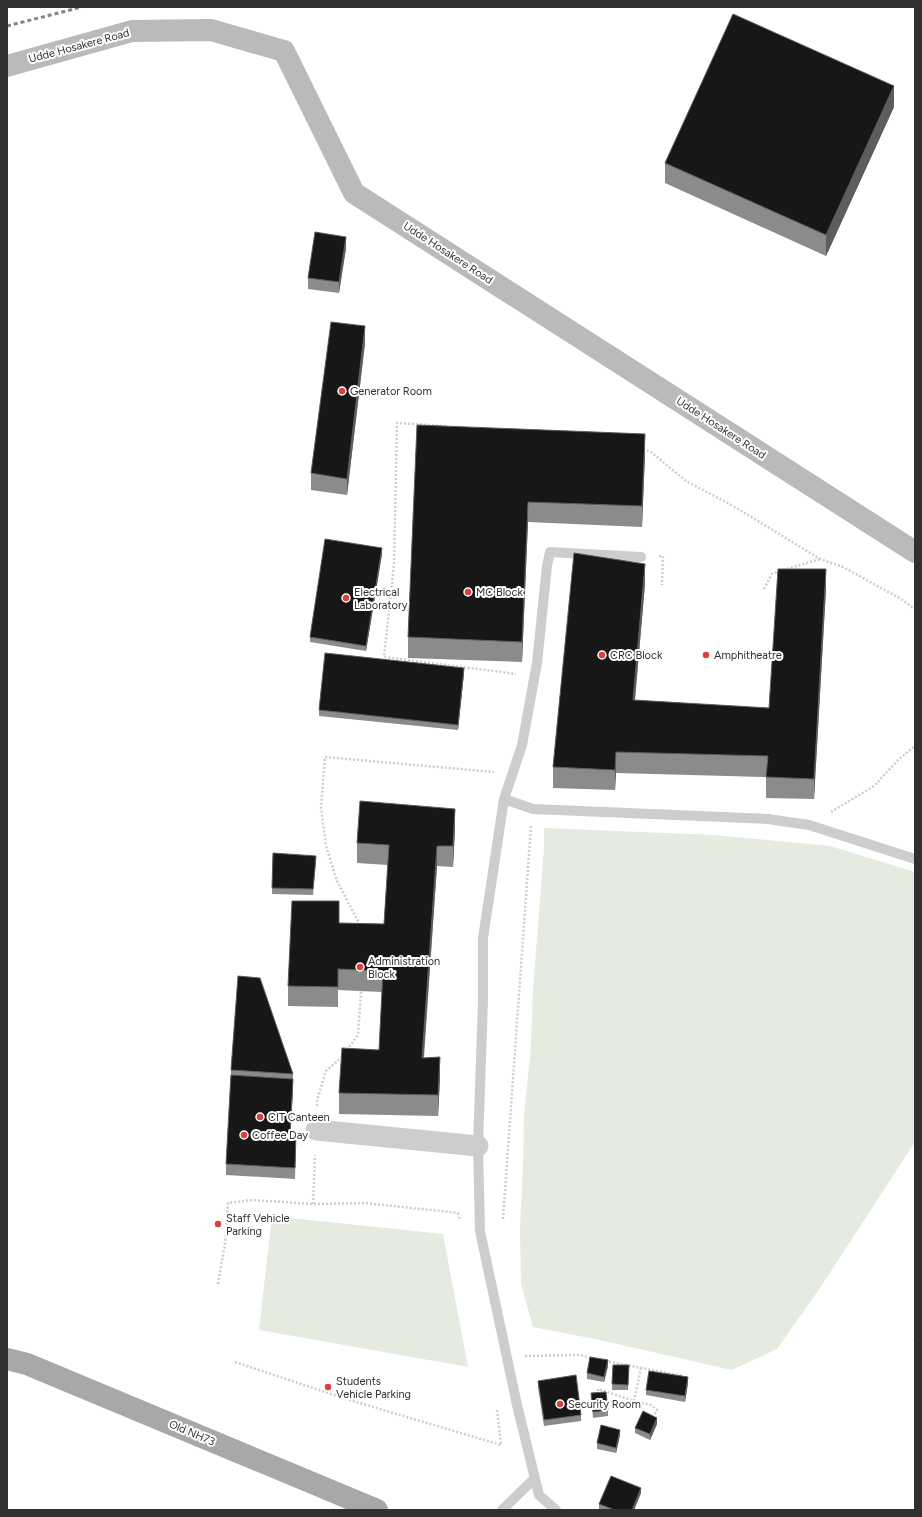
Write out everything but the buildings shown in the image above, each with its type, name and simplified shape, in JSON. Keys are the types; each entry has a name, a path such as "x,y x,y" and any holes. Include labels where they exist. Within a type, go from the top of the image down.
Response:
{"main road":[{"name":"Old NH73","path":"7,1359 27,1364 377,1510"}],"street":[{"name":"Udde Hosakere Road","path":"7,66 132,31 211,30 284,51 354,193 915,552"},
{"path":"316,1130 478,1146"}],"lane":[{"path":"556,1510 539,1495 517,1405 480,1230 478,1146 483,1000 483,938 504,798 522,745 535,677 547,566 550,552 641,557"},
{"path":"504,798 532,809 768,819 809,825 915,859"},
{"path":"502,1510 535,1478"}],"path":[{"path":"452,426 397,423 394,564 384,657 535,677"},
{"path":"637,447 651,452 686,481 735,507 820,559 843,567 901,599 915,609"},
{"path":"764,589 772,574 820,559"},
{"path":"809,825 874,786 898,759 915,746"},
{"path":"361,928 337,881 326,846 321,808 325,757 512,774"},
{"path":"503,1219 532,809"},
{"path":"313,1204 317,1100 326,1071 344,1055 358,1035 361,991"},
{"path":"218,1284 225,1244 228,1203 252,1200 313,1204 366,1203 479,1216"},
{"path":"458,1213 461,1227"},
{"path":"518,1356 578,1355 592,1358"},
{"path":"600,1360 683,1376"},
{"path":"235,1362 343,1398 500,1445 496,1406"},
{"path":"634,1401 641,1368"},
{"path":"598,1398 598,1389 650,1406 657,1410 651,1421"}],"shaded area":[{"path":"544,828 715,835 830,846 915,872 915,1142 820,1288 777,1349 732,1370 595,1339 533,1327 521,1284 520,1228 524,1115 531,1047 533,989 544,849"},
{"path":"272,1216 443,1234 468,1367 259,1330"}],"railway":[{"path":"7,26 82,7"}],"place":[{"name":"Generator Room","path":"342,391"},
{"name":"MC Block","path":"468,592"},
{"name":"Electrical Laboratory","path":"346,598"},
{"name":"CRC Block","path":"602,655"},
{"name":"Amphitheatre","path":"706,655"},
{"name":"Administration Block","path":"360,967"},
{"name":"CIT Canteen","path":"260,1117"},
{"name":"Coffee Day","path":"244,1135"},
{"name":"Staff Vehicle Parking","path":"218,1224"},
{"name":"Students Vehicle Parking","path":"328,1387"},
{"name":"Security Room","path":"560,1404"}]}
